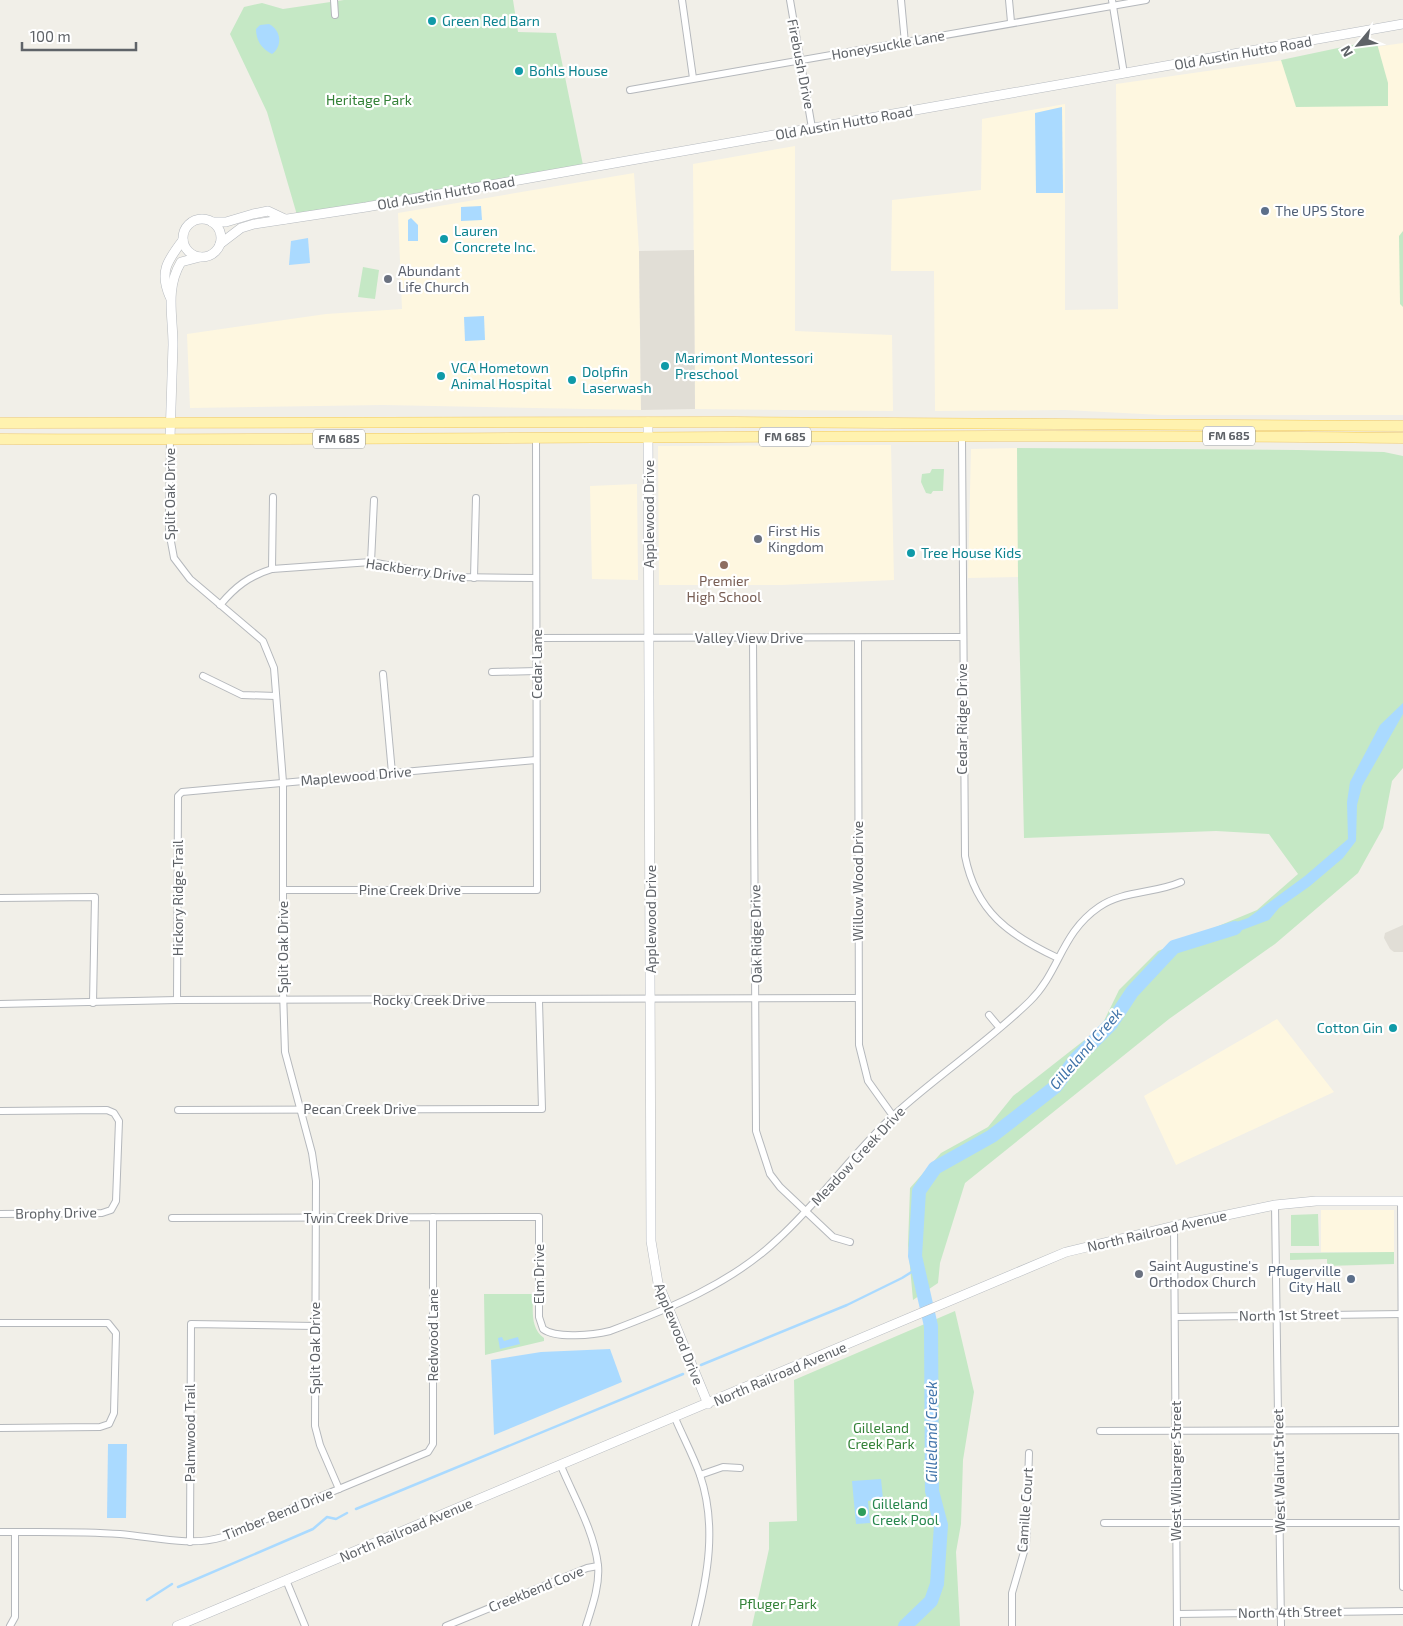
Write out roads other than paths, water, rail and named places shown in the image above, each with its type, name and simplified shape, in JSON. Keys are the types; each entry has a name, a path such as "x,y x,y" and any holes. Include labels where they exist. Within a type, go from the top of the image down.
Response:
{"main road":[{"name":"FM 685","path":"0,423 648,422 1403,426"},
{"name":"FM 685","path":"0,439 648,437 1403,438"}],"street":[{"path":"334,0 335,15"},
{"path":"682,0 693,78"},
{"name":"Firebush Drive","path":"790,0 812,128"},
{"path":"901,0 905,43"},
{"path":"1008,0 1011,22"},
{"name":"Honeysuckle Lane","path":"630,90 905,43 1113,3 1146,0"},
{"path":"1113,3 1124,74"},
{"name":"Old Austin Hutto Road","path":"170,438 173,342 170,297 174,274 181,262 212,254 220,244 241,228 1403,24"},
{"name":"Old Austin Hutto Road","path":"170,297 165,286 164,273 169,258 183,240 185,228 194,220 226,222 253,214 268,212 286,219"},
{"path":"212,222 220,231 220,244"},
{"path":"183,240 188,251 200,257"},
{"name":"Applewood Drive","path":"648,422 651,1241 658,1283 708,1404"},
{"path":"1056,437 1057,423"},
{"name":"Split Oak Drive","path":"170,438 169,531 171,551 190,579 263,641 272,659 283,782 283,1000 286,1052 315,1169 315,1426 318,1440 339,1489"},
{"name":"Cedar Lane","path":"536,438 537,890"},
{"name":"Cedar Ridge Drive","path":"962,438 963,842 967,869 972,884 993,917 1011,934 1058,958"},
{"path":"272,569 273,497"},
{"path":"474,578 476,498"},
{"path":"371,562 374,500"},
{"name":"Hackberry Drive","path":"220,605 239,584 255,575 272,569 371,562 429,574 474,578 536,578"},
{"name":"Valley View Drive","path":"536,638 962,637"},
{"name":"Oak Ridge Drive","path":"753,638 757,998 756,1131 770,1174 780,1187 833,1237 850,1242"},
{"name":"Willow Wood Drive","path":"858,638 858,998 861,1060 868,1081 893,1116"},
{"path":"492,672 537,671"},
{"path":"383,674 392,773"},
{"path":"203,676 242,695 276,696"},
{"name":"Maplewood Drive","path":"178,796 182,792 536,760"},
{"name":"Hickory Ridge Trail","path":"177,1000 178,796"},
{"name":"Meadow Creek Drive","path":"543,1329 554,1335 603,1332 703,1291 754,1258 777,1241 806,1212 893,1116 1031,1000 1051,973 1076,927 1100,907 1123,895 1167,888 1181,882"},
{"name":"Pine Creek Drive","path":"283,890 537,890"},
{"path":"0,898 95,897 93,1003"},
{"name":"Rocky Creek Drive","path":"0,1004 177,1000 858,998"},
{"name":"Pecan Creek Drive","path":"178,1110 542,1109 539,1000"},
{"path":"989,1015 1000,1027"},
{"name":"Brophy Drive","path":"0,1111 107,1110 114,1113 119,1121 116,1201 111,1210 102,1213 0,1214"},
{"path":"1402,1200 1403,1587"},
{"name":"North Railroad Avenue","path":"177,1626 1066,1252 1174,1226 1275,1205 1316,1201 1402,1200"},
{"name":"West Walnut Street","path":"1275,1205 1281,1626"},
{"name":"Redwood Lane","path":"428,1452 433,1444 433,1217"},
{"name":"Twin Creek Drive","path":"172,1218 539,1217"},
{"name":"Elm Drive","path":"539,1217 539,1317 543,1329"},
{"name":"West Wilbarger Street","path":"1174,1226 1178,1626"},
{"name":"North 1st Street","path":"1175,1317 1403,1314"},
{"path":"0,1323 108,1323 114,1328 116,1333 114,1413 109,1424 100,1427 0,1428"},
{"name":"Palmwood Trail","path":"190,1542 191,1324 315,1326"},
{"path":"675,1418 700,1475 710,1520 709,1566 695,1626"},
{"path":"1100,1431 1403,1430"},
{"name":"Timber Bend Drive","path":"0,1532 112,1533 190,1542 208,1542 223,1538 428,1452"},
{"name":"Camille Court","path":"1012,1626 1012,1593 1026,1545 1029,1453"},
{"path":"561,1466 589,1533 598,1566 594,1600 586,1626"},
{"path":"700,1475 722,1467 740,1468"},
{"path":"1104,1523 1280,1524 1403,1522"},
{"path":"10,1626 15,1617 15,1532"},
{"name":"Creekbend Cove","path":"446,1626 587,1568 598,1566"},
{"path":"286,1580 305,1626"},
{"name":"North 4th Street","path":"1178,1614 1403,1611"}],"water":[{"path":"269,24 276,30 279,38 278,47 272,54 260,44 256,33 256,29 260,25"},
{"path":"1062,107 1063,193 1036,193 1035,113"},
{"path":"481,206 482,220 461,221 461,207"},
{"path":"411,218 418,225 418,241 408,241 408,220"},
{"path":"308,238 310,263 289,265 291,241"},
{"path":"484,316 485,340 465,341 464,317"},
{"path":"1403,703 1403,714 1362,786 1357,805 1356,841 1343,858 1310,886 1279,908 1269,920 1218,939 1219,928 1248,918 1305,876 1348,839 1347,802 1350,782 1380,725"},
{"path":"502,1337 504,1341 518,1337 520,1344 500,1349 498,1338"},
{"path":"610,1349 622,1382 494,1435 491,1360 541,1352"},
{"path":"108,1444 127,1444 126,1518 107,1518"},
{"name":"Gilleland Creek Pool","path":"881,1479 883,1499 868,1501 870,1523 856,1524 852,1481"}],"waterway":[{"name":"Gilleland Creek","path":"905,1626 931,1601 937,1584 941,1525 932,1491 931,1326 915,1256 919,1191 935,1168 992,1136 1055,1087 1075,1060 1111,1024 1132,992 1174,947 1235,928"},
{"path":"701,1365 847,1305 918,1268"},
{"path":"356,1509 683,1374"},
{"path":"178,1587 313,1529 327,1517 336,1519 347,1513"},
{"path":"147,1600 172,1584"}],"place":[{"name":"Green Red Barn","path":"432,21"},
{"name":"Bohls House","path":"519,71"},
{"name":"The UPS Store","path":"1265,211"},
{"name":"Lauren Concrete Inc.","path":"444,239"},
{"name":"Abundant Life Church","path":"388,279"},
{"name":"Marimont Montessori Preschool","path":"665,366"},
{"name":"VCA Hometown Animal Hospital","path":"441,376"},
{"name":"Dolpfin Laserwash","path":"572,380"},
{"name":"First His Kingdom","path":"758,539"},
{"name":"Tree House Kids","path":"911,553"},
{"name":"Premier High School","path":"724,565"},
{"name":"Cotton Gin","path":"1393,1028"},
{"name":"Saint Augustine's Orthodox Church","path":"1139,1274"},
{"name":"Pflugerville City Hall","path":"1351,1279"},
{"name":"Gilleland Creek Pool","path":"862,1512"}],"park label":[{"name":"Heritage Park","path":"369,100"},
{"name":"Gilleland Creek Park","path":"881,1436"},
{"name":"Pfluger Park","path":"778,1604"}]}
